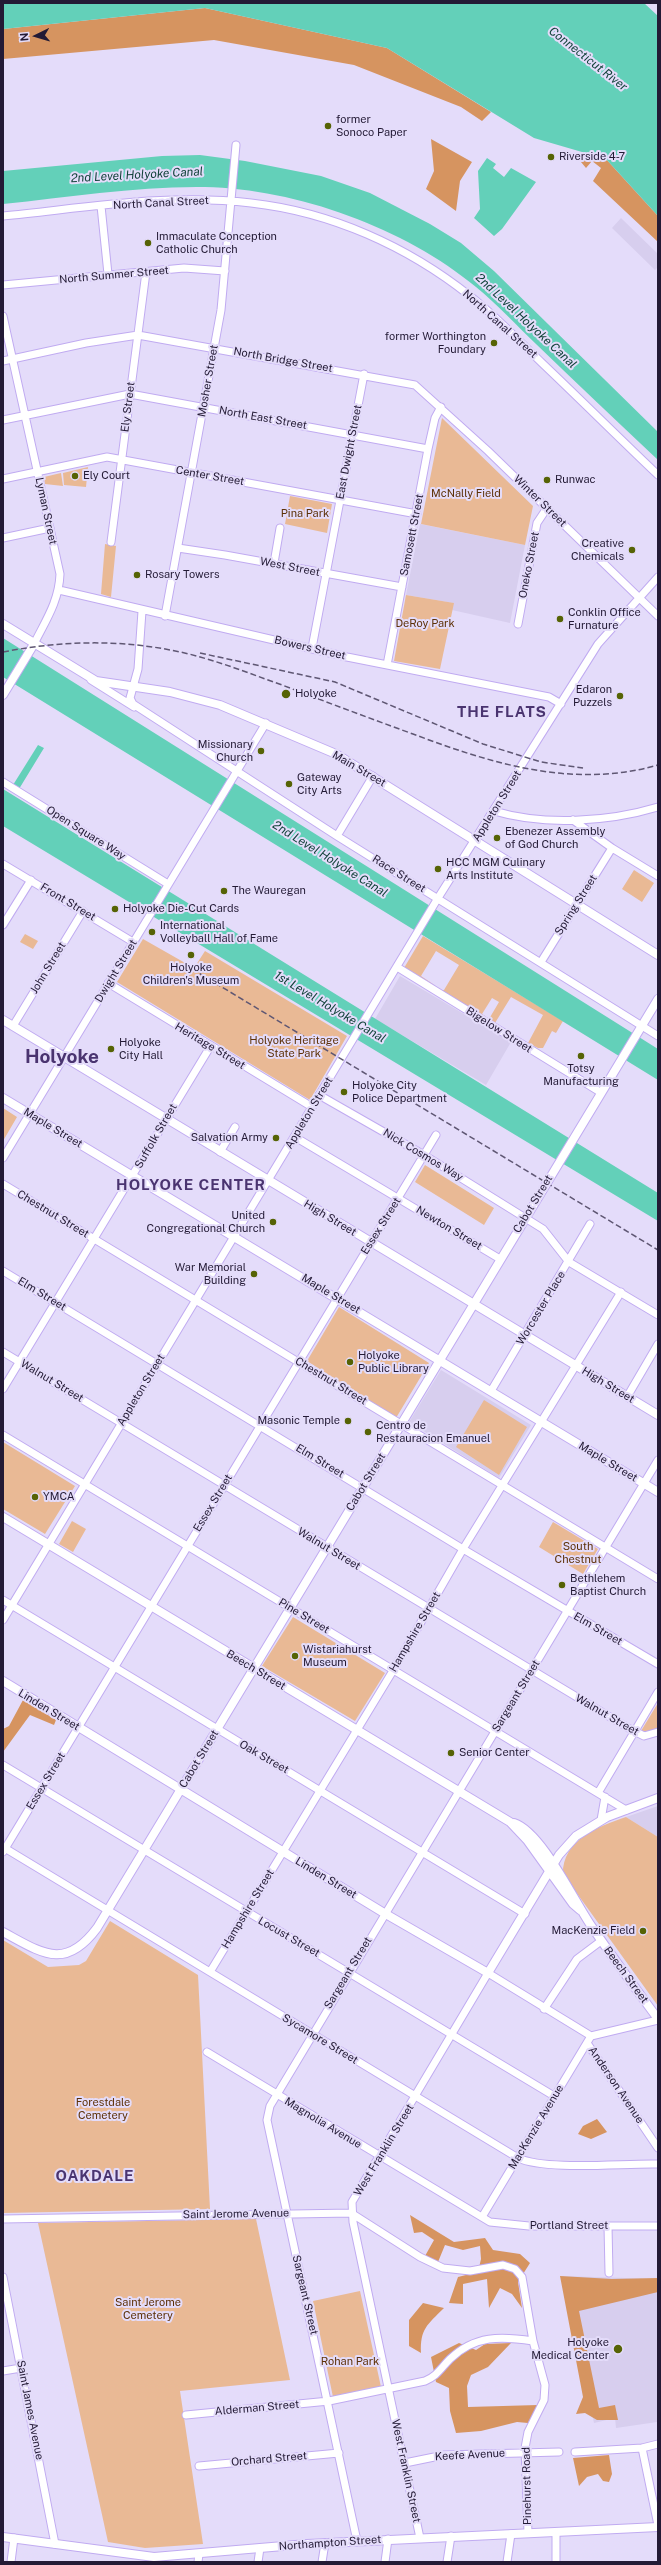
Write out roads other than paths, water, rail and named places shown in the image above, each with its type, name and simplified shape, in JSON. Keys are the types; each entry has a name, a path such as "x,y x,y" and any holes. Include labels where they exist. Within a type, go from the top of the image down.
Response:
{"main road":[{"name":"Main Street","path":"3,624 32,647 100,682 135,686 208,702 266,723 336,754 577,903 658,955"},
{"name":"Lyman Street","path":"3,695 32,647"},
{"name":"Cabot Street","path":"3,1932 36,1950 54,1956 64,1955 78,1949 89,1939 108,1911 253,1667 600,1092 658,999"},
{"name":"High Street","path":"3,1020 658,1415"},
{"name":"Maple Street","path":"3,1098 658,1492"},
{"name":"Beech Street","path":"3,1517 510,1822 521,1826 528,1831 554,1864 580,1910 658,2020"},
{"name":"Linden Street","path":"3,1682 384,1914 488,1974"},
{"name":"West Franklin Street","path":"488,1974 554,1864 576,1836 602,1820 658,1798"},
{"name":"Beech Street","path":"510,1822 527,1840 548,1874 572,1904 580,1910"},
{"name":"Northampton Street","path":"3,2537 56,2544 135,2559 159,2557 198,2558 260,2548 325,2543 658,2526"}],"street":[{"name":"Mosher Street","path":"165,616 214,347 225,271 236,145"},
{"name":"North Canal Street","path":"3,216 158,201 231,201 278,207 328,220 377,238 438,272 489,312 658,475"},
{"path":"102,206 108,274"},
{"name":"North Summer Street","path":"3,286 108,274 184,268 225,271"},
{"name":"Ely Street","path":"111,542 146,272"},
{"name":"Lyman Street","path":"3,316 60,574 60,590 52,612 32,647"},
{"name":"North Bridge Street","path":"3,361 86,343 138,335 364,374 420,388"},
{"name":"East Dwight Street","path":"312,648 364,374"},
{"name":"Winter Street","path":"420,388 547,508 658,616"},
{"name":"North East Street","path":"3,420 130,394 428,449"},
{"name":"Samosett Street","path":"387,665 417,514 428,449 435,418 441,407"},
{"name":"Center Street","path":"3,479 100,458 122,459 192,473 340,498 417,514"},
{"name":"Oneko Street","path":"518,624 537,523 547,508"},
{"path":"3,538 50,528"},
{"path":"274,564 280,528"},
{"name":"West Street","path":"178,548 402,587"},
{"name":"Appleton Street","path":"3,1620 438,898 605,634 658,577"},
{"name":"Bowers Street","path":"60,590 165,616 387,665 549,697 561,704"},
{"path":"141,710 131,701 135,686 142,610"},
{"name":"Race Street","path":"84,675 121,701 141,710 191,740 234,774 541,962 640,1027 658,1036"},
{"name":"Dwight Street","path":"3,1158 266,723"},
{"path":"337,836 373,776"},
{"name":"Open Square Way","path":"3,782 167,886"},
{"path":"494,811 535,818 573,820 630,814 658,807"},
{"path":"573,820 612,848 658,876"},
{"name":"Spring Street","path":"541,962 612,848"},
{"name":"Front Street","path":"3,864 133,942"},
{"path":"3,925 31,880"},
{"name":"John Street","path":"13,1026 83,911"},
{"name":"Bigelow Street","path":"397,967 600,1092"},
{"name":"Heritage Street","path":"108,983 312,1107"},
{"name":"Suffolk Street","path":"3,1390 210,1046"},
{"name":"Nick Cosmos Way","path":"319,1095 424,1155 543,1229 569,1262"},
{"path":"220,1152 235,1127"},
{"name":"Essex Street","path":"4,1849 79,1728 114,1667 436,1135"},
{"name":"Newton Street","path":"295,1136 500,1259"},
{"name":"Chestnut Street","path":"3,1184 658,1579"},
{"name":"Worcester Place","path":"491,1391 569,1262 590,1224"},
{"path":"569,1262 658,1315"},
{"name":"Elm Street","path":"3,1271 158,1363 463,1549 658,1664"},
{"name":"Hampshire Street","path":"210,1972 394,1669 463,1549 620,1292"},
{"path":"627,1397 658,1344"},
{"name":"Walnut Street","path":"3,1352 225,1485 326,1548 635,1732 644,1736 658,1732"},
{"name":"Pine Street","path":"3,1435 626,1810"},
{"name":"Sargeant Street","path":"358,2541 267,2120 276,2095 658,1460"},
{"name":"Oak Street","path":"3,1600 525,1914"},
{"path":"598,1793 658,1692"},
{"name":"Locust Street","path":"3,1765 554,2096"},
{"path":"602,1820 605,1797"},
{"name":"Sycamore Street","path":"4,1849 518,2158 528,2162 551,2164 658,2164"},
{"path":"544,2009 577,1959 601,1941"},
{"name":"Linden Street","path":"488,1974 591,2036"},
{"name":"West Franklin Street","path":"420,2538 351,2213 352,2202 488,1974"},
{"path":"591,2036 658,2020"},
{"name":"MacKenzie Avenue","path":"482,2217 591,2036"},
{"name":"Anderson Avenue","path":"587,2043 658,2148"},
{"name":"Magnolia Avenue","path":"207,2052 379,2157 482,2217"},
{"name":"Saint Jerome Avenue","path":"3,2219 351,2213"},
{"name":"Pinehurst Road","path":"351,2213 420,2257 453,2271 470,2271 503,2265 515,2269 522,2277 533,2341 544,2377 545,2393 541,2407 528,2432 525,2453 528,2533"},
{"name":"Portland Street","path":"482,2217 505,2225 658,2226"},
{"path":"608,2226 609,2273"},
{"name":"Saint James Avenue","path":"3,2277 56,2544"},
{"path":"389,2389 434,2377 459,2352 479,2341 497,2337 533,2341"},
{"path":"3,2371 21,2368"},
{"name":"Alderman Street","path":"186,2414 329,2402 389,2389"},
{"path":"576,2452 642,2448 658,2444"},
{"path":"642,2448 658,2526"},
{"name":"Keefe Avenue","path":"405,2463 444,2455 559,2452"},
{"name":"Orchard Street","path":"199,2466 339,2453"},
{"path":"556,2532 556,2562"},
{"path":"507,2562 511,2534"},
{"path":"447,2562 451,2536"},
{"path":"12,2562 14,2538"},
{"path":"385,2562 388,2539"},
{"path":"322,2562 325,2543"},
{"path":"258,2562 260,2548"}],"water":[{"name":"Connecticut River","path":"3,3 644,3 658,16 658,216 606,159 534,138 387,48 205,8 3,29"},
{"name":"2nd Level Holyoke Canal","path":"200,155 245,161 321,176 370,193 430,224 461,243 494,271 658,432 658,460 499,307 476,287 448,266 417,247 383,230 348,216 312,204 276,195 240,189 205,187 129,190 3,204 3,171 162,156"},
{"path":"487,158 496,164 493,168 504,177 511,168 536,182 502,229 494,236 474,218 480,209 478,171"},
{"name":"2nd Level Holyoke Canal","path":"3,638 658,1049 658,1080 3,677"},
{"path":"38,745 44,748 19,789 13,785"},
{"name":"1st Level Holyoke Canal","path":"3,789 658,1193 658,1221 3,826"}],"railway":[{"path":"3,652 73,643 119,644 166,649 224,664 443,745 503,763 534,770 564,774 626,772 658,765"},
{"path":"200,653 335,682 483,744 541,762 583,768"},
{"path":"192,969 658,1250"}],"place":[{"name":"former Sonoco Paper","path":"328,126"},
{"name":"Riverside 4-7","path":"551,157"},
{"name":"Immaculate Conception Catholic Church","path":"148,243"},
{"name":"former Worthington Foundary","path":"494,343"},
{"name":"Ely Court","path":"75,476"},
{"name":"Runwac","path":"547,480"},
{"name":"Creative Chemicals","path":"632,550"},
{"name":"Rosary Towers","path":"137,575"},
{"name":"Conklin Office Furnature","path":"560,619"},
{"name":"Holyoke","path":"286,694"},
{"name":"Edaron Puzzels","path":"620,696"},
{"name":"Missionary Church","path":"261,751"},
{"name":"Gateway City Arts","path":"289,784"},
{"name":"Ebenezer Assembly of God Church","path":"497,838"},
{"name":"HCC MGM Culinary Arts Institute","path":"438,869"},
{"name":"The Wauregan","path":"224,891"},
{"name":"Holyoke Die-Cut Cards","path":"115,909"},
{"name":"International Volleyball Hall of Fame","path":"152,932"},
{"name":"Holyoke Children's Museum","path":"191,955"},
{"name":"Holyoke City Hall","path":"111,1049"},
{"name":"Totsy Manufacturing","path":"581,1056"},
{"name":"Holyoke City Police Department","path":"344,1092"},
{"name":"Salvation Army","path":"276,1138"},
{"name":"United Congregational Church","path":"273,1222"},
{"name":"War Memorial Building","path":"254,1274"},
{"name":"Holyoke Public Library","path":"350,1362"},
{"name":"Masonic Temple","path":"348,1421"},
{"name":"Centro de Restauracion Emanuel","path":"368,1432"},
{"name":"YMCA","path":"35,1497"},
{"name":"Bethlehem Baptist Church","path":"562,1585"},
{"name":"Wistariahurst Museum","path":"295,1656"},
{"name":"Senior Center","path":"451,1753"},
{"name":"MacKenzie Field","path":"643,1931"},
{"name":"Holyoke Medical Center","path":"618,2349"}],"district":[{"name":"THE FLATS","path":"502,712"},
{"name":"Holyoke","path":"62,1057"},
{"name":"HOLYOKE CENTER","path":"191,1185"},
{"name":"OAKDALE","path":"95,2176"}],"park label":[{"name":"McNally Field","path":"466,494"},
{"name":"Pina Park","path":"305,514"},
{"name":"DeRoy Park","path":"425,624"},
{"name":"Holyoke Heritage State Park","path":"294,1047"},
{"name":"South Chestnut","path":"578,1553"},
{"name":"Forestdale Cemetery","path":"103,2109"},
{"name":"Saint Jerome Cemetery","path":"148,2309"},
{"name":"Rohan Park","path":"350,2362"}]}
